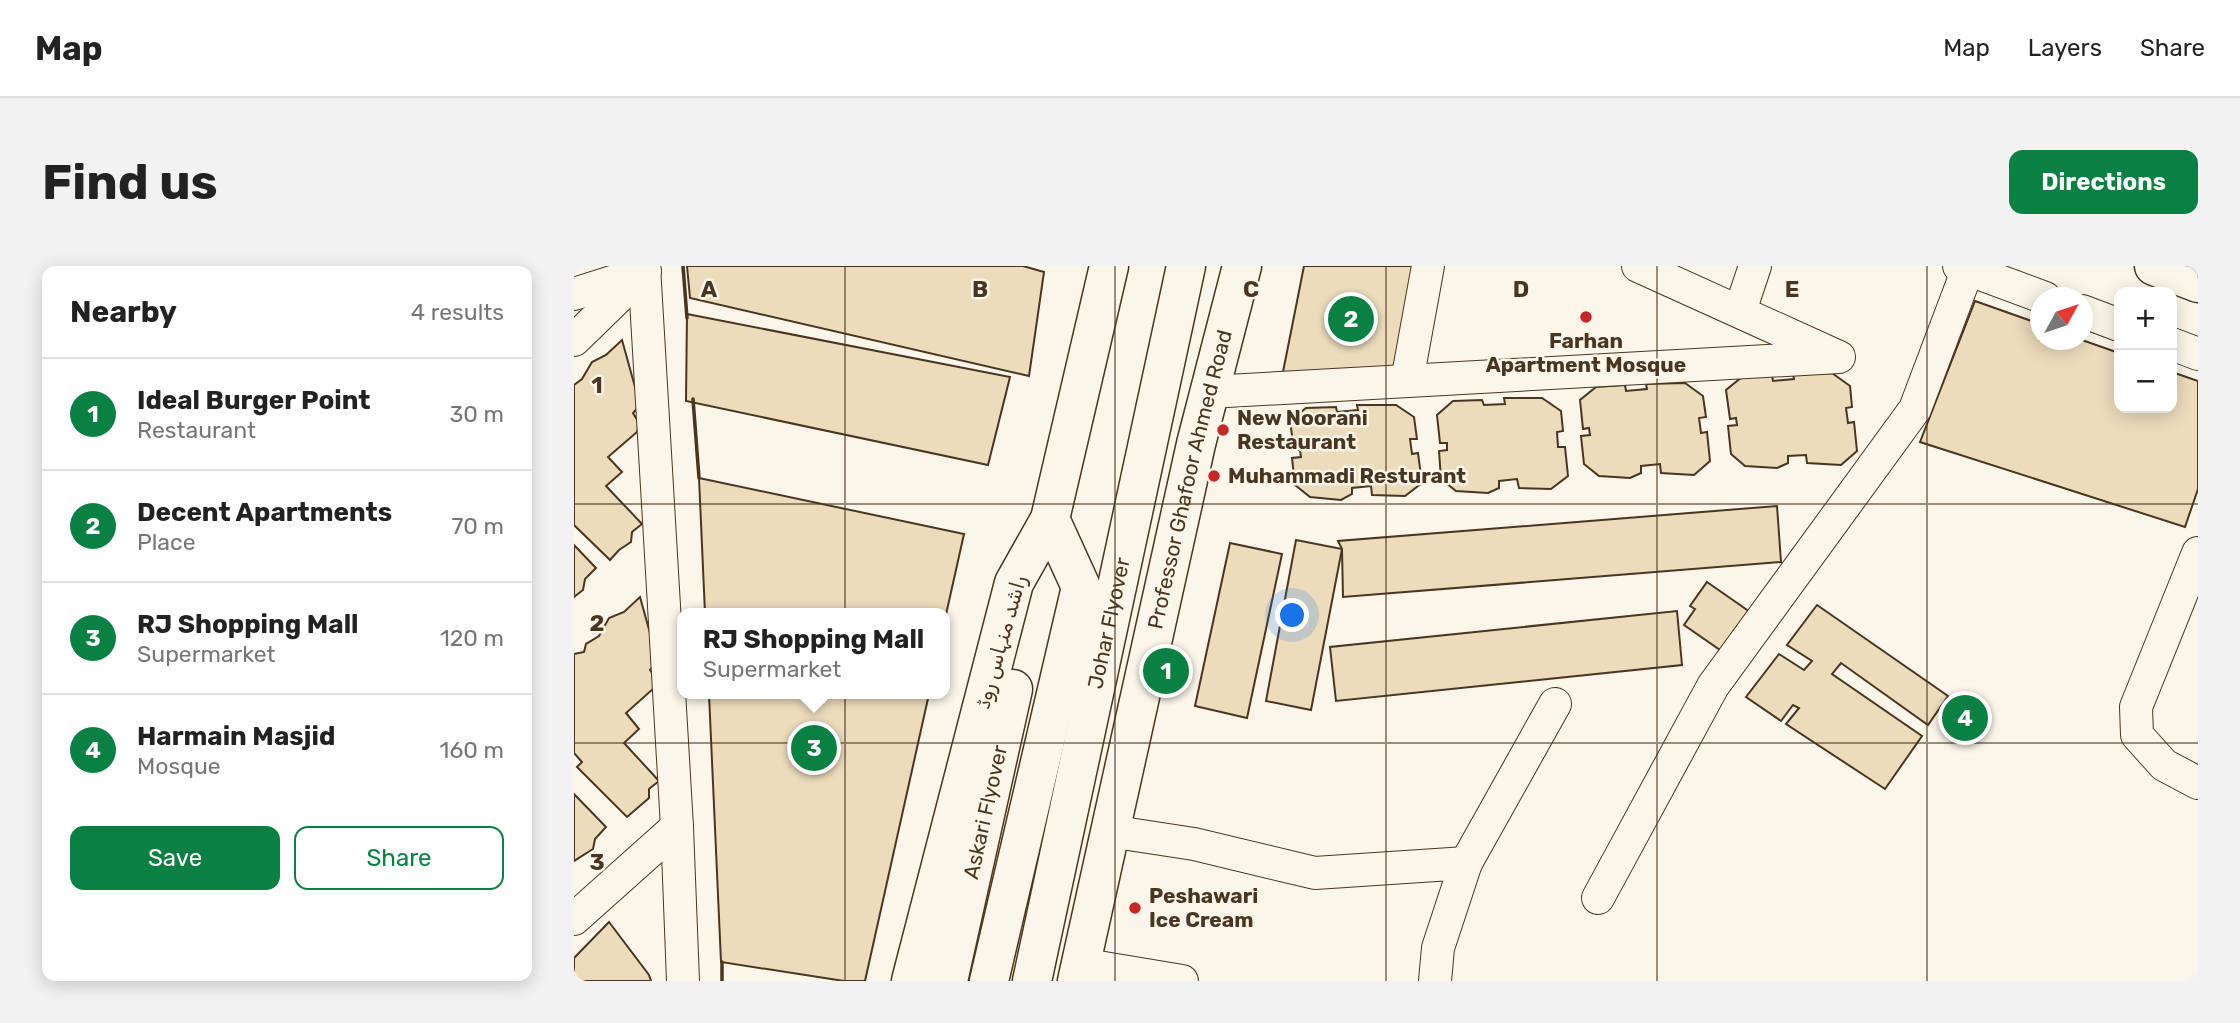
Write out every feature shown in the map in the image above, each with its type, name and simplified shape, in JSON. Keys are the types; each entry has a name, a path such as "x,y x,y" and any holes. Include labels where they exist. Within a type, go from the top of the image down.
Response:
{"main road":[{"name":"Johar Flyover","path":"1032,981 1186,266"},
{"name":"Professor Ghafoor Ahmed Road","path":"1079,973 1209,392 1242,266"},
{"path":"2154,266 2198,283"},
{"name":"راشد منہاس روڈ","path":"911,981 1014,583 1050,519 1106,267"},
{"path":"989,981 1081,587 1050,519"},
{"name":"Askari Flyover","path":"948,981 1050,519"}],"street":[{"path":"1407,381 1428,266"},
{"path":"1209,392 1839,357 1638,266"},
{"path":"1740,311 1755,266"},
{"path":"1598,898 1713,686 1915,410 1965,267 2030,292"},
{"path":"574,294 644,269"},
{"path":"574,340 644,269"},
{"path":"644,269 677,827 683,981"},
{"path":"2093,316 2114,323"},
{"path":"2177,346 2198,354"},
{"path":"2198,553 2136,707 2137,735 2164,765 2198,783"},
{"path":"1435,981 1438,948 1466,863 1555,704"},
{"path":"574,919 677,827"},
{"path":"1109,831 1194,844 1315,873 1466,863"},
{"path":"1079,973 1182,981"}],"building":[{"path":"687,266 1023,266 1044,272 1029,376 690,298"},
{"path":"1304,266 1418,266 1399,371 1282,377"},
{"path":"1975,301 2030,320 2030,350 2093,350 2093,344 2114,351 2114,413 2177,413 2177,374 2198,381 2198,489 2185,527 1920,442"},
{"path":"687,314 1010,377 988,465 686,401"},
{"path":"622,340 640,405 633,413 639,423 637,432 608,457 622,472 606,486 642,524 632,532 631,542 610,560 574,525 574,385 582,379 592,362 606,355"},
{"path":"1832,373 1850,386 1852,407 1846,408 1848,423 1854,422 1857,451 1841,465 1807,463 1806,455 1788,456 1788,463 1777,468 1745,466 1731,454 1728,426 1737,425 1736,418 1730,419 1726,390 1742,377 1772,375 1773,381 1794,379 1793,374"},
{"path":"1685,383 1703,396 1706,417 1699,418 1701,433 1707,432 1710,461 1694,475 1661,473 1660,464 1641,466 1641,473 1630,478 1599,476 1584,464 1581,436 1590,435 1589,428 1583,429 1580,400 1596,387 1625,385 1626,391 1647,389 1646,384"},
{"path":"1504,398 1542,398 1561,411 1563,431 1557,432 1558,447 1565,447 1568,476 1551,489 1519,488 1517,479 1499,481 1499,488 1488,493 1456,491 1441,479 1439,451 1447,450 1447,443 1440,443 1437,415 1453,401 1482,400 1484,405 1505,404"},
{"path":"1357,405 1396,405 1414,417 1417,439 1410,439 1412,454 1418,453 1422,483 1405,496 1372,495 1371,486 1352,488 1352,494 1341,500 1310,497 1295,485 1292,458 1301,457 1300,450 1294,450 1290,421 1306,408 1336,407 1337,412 1358,410"},
{"path":"699,478 964,534 947,608 705,608"},
{"path":"1777,506 1781,562 1343,597 1342,549 1338,541"},
{"path":"1296,540 1342,549 1311,710 1266,701"},
{"path":"1230,543 1282,554 1247,718 1195,706"},
{"path":"574,545 596,568 585,579 583,590 574,597"},
{"path":"1707,582 1750,612 1723,652 1684,625 1695,609 1690,606"},
{"path":"640,597 658,662 650,670 656,679 654,688 626,713 639,729 624,743 659,781 649,789 649,798 627,817 577,767 582,762 574,753 574,654 584,652 586,644 599,636 609,618 624,612"},
{"path":"1817,605 1948,696 1928,725 1841,663 1832,674 1922,736 1885,789 1786,724 1799,708 1793,705 1781,721 1746,697 1779,654 1804,670 1812,661 1787,645"},
{"path":"1677,611 1682,665 1336,701 1330,647"},
{"path":"709,699 928,699 865,981 844,981 721,962"},
{"path":"574,794 606,827 595,839 593,849 574,861"},
{"path":"609,922 651,981 574,981 574,958"}],"wall":[{"path":"683,266 687,318"},
{"path":"693,399 699,478"},
{"path":"722,962 722,981"}],"place":[{"name":"Farhan Apartment Mosque","path":"1586,317"},
{"name":"Decent Apartments","path":"1351,319"},
{"name":"New Noorani Restaurant","path":"1223,430"},
{"name":"Muhammadi Resturant","path":"1214,476"},
{"name":"Ideal Burger Point","path":"1166,671"},
{"name":"Harmain Masjid","path":"1965,718"},
{"name":"RJ Shopping Mall","path":"814,748"},
{"name":"Peshawari Ice Cream","path":"1135,908"}]}
